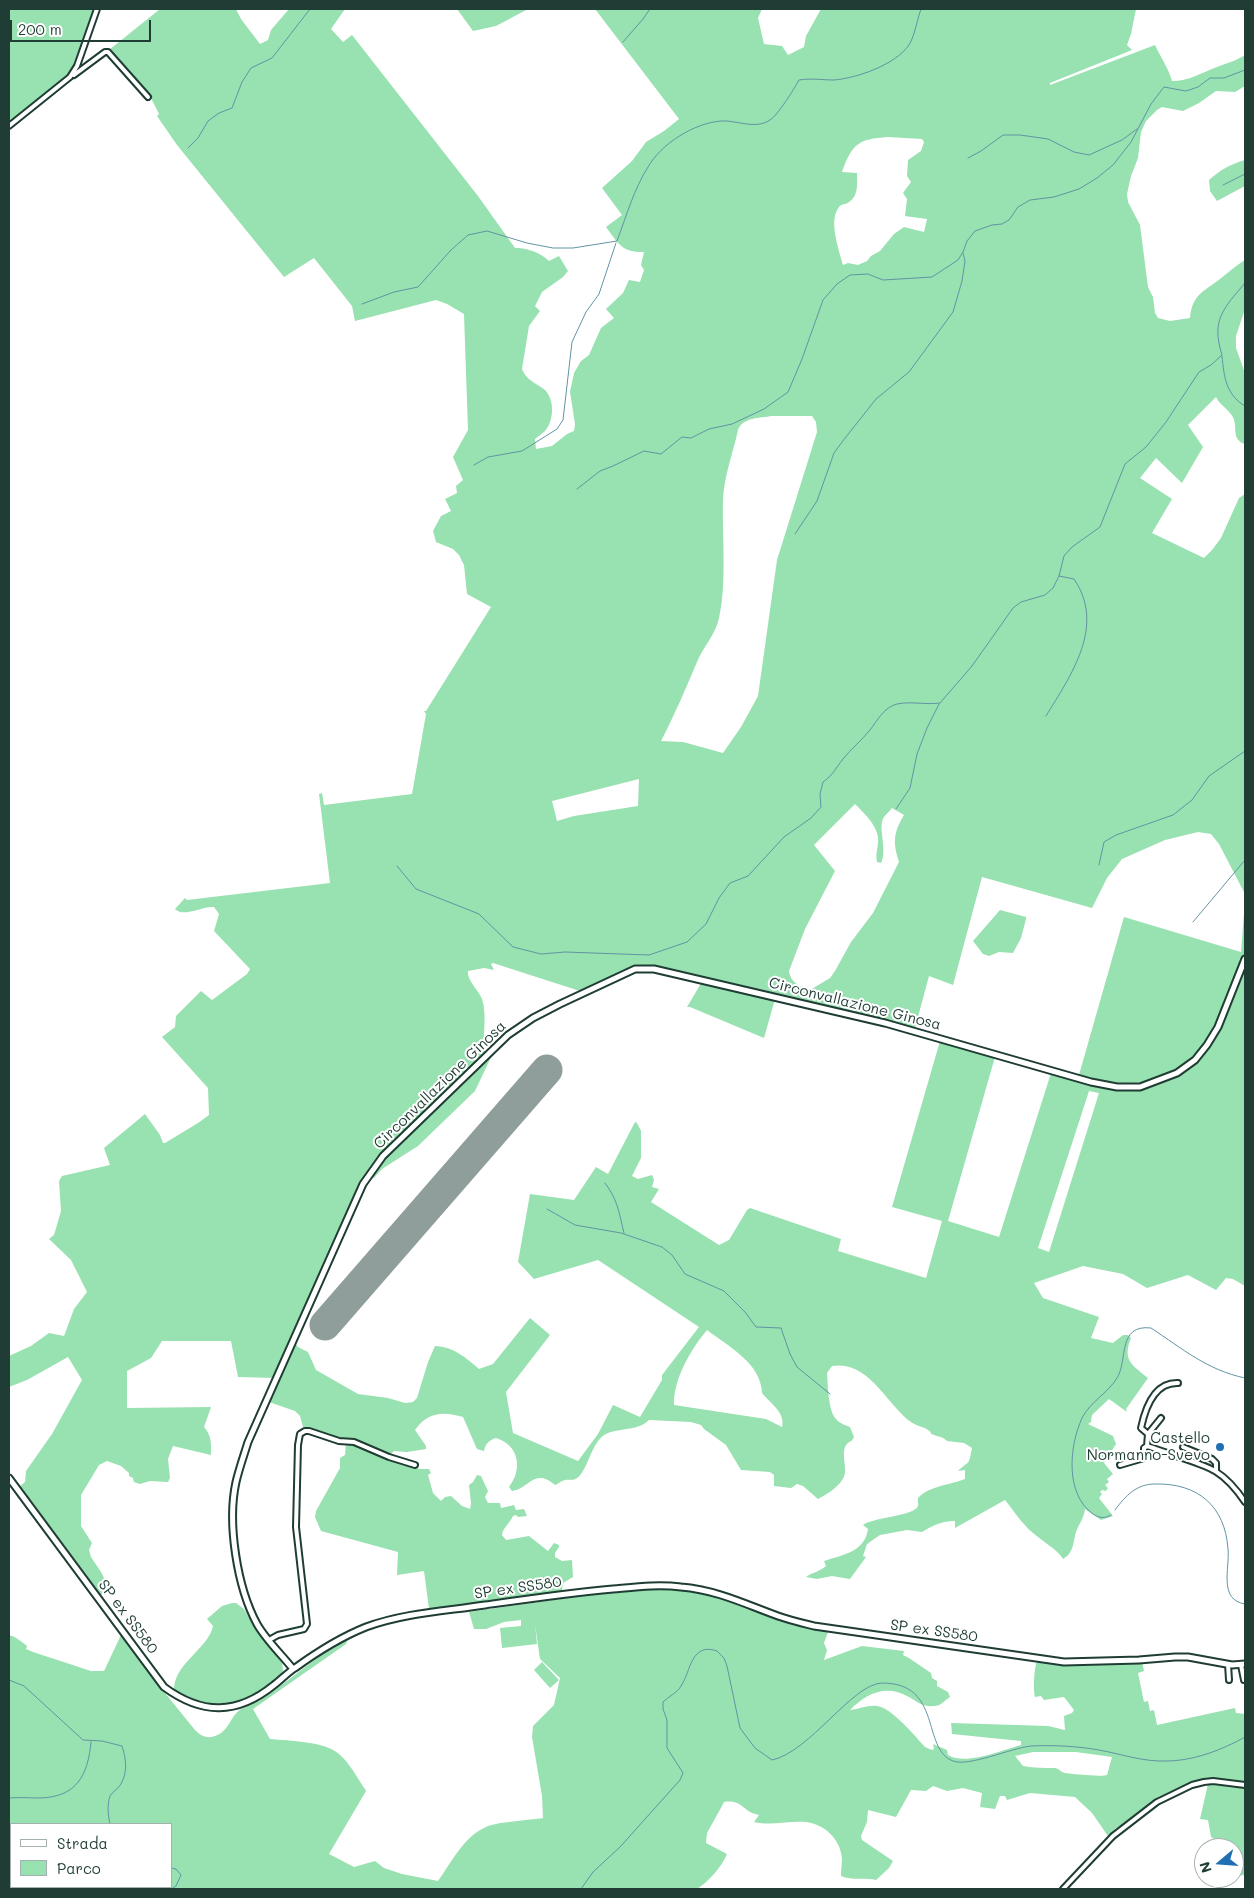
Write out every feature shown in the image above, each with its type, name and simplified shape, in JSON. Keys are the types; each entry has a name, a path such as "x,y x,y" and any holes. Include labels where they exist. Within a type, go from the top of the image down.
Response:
{"main road":[{"name":"Circonvallazione Ginosa","path":"293,1669 258,1625 248,1602 238,1567 232,1527 236,1483 248,1442 363,1184 383,1156 508,1035 520,1026 560,1004 635,969 654,969 884,1023 1091,1082 1117,1087 1140,1087 1177,1073 1195,1060 1218,1027 1245,959"},
{"name":"SP ex SS580","path":"9,1478 164,1687 188,1702 203,1707 235,1706 260,1695 274,1686 293,1669 338,1640 367,1627 402,1617 566,1593 647,1586 680,1586 714,1592 779,1616 814,1626 1064,1662 1188,1657 1228,1664 1243,1664"}],"street":[{"path":"70,78 77,66 97,9"},
{"path":"9,126 105,52 108,52 148,97"},
{"path":"1148,1434 1141,1428 1146,1408 1156,1392 1167,1384 1178,1383"},
{"path":"1120,1465 1144,1458 1144,1448 1147,1446 1148,1434 1160,1418"},
{"path":"269,1640 278,1634 304,1630 307,1624 296,1526 298,1445 300,1434 309,1431 339,1441 354,1442 388,1457 415,1465"},
{"path":"1147,1446 1216,1470 1237,1490 1245,1502"},
{"path":"1183,1447 1212,1459 1216,1463 1216,1470"},
{"path":"1228,1664 1229,1680"},
{"path":"1243,1664 1244,1680"},
{"path":"1062,1889 1122,1829 1157,1802 1197,1784 1213,1781 1245,1785"}],"green space":[{"path":"9,9 94,9 72,72 9,123"},
{"path":"160,9 236,9 241,19 260,44 268,40 271,30 289,9 345,9 331,29 343,42 352,35 478,196 515,248 533,251 549,261 559,256 568,271 563,277 542,292 535,306 540,311 529,326 522,369 529,379 545,390 552,405 552,416 548,427 535,439 536,449 552,446 574,431 575,424 570,392 574,373 581,361 589,355 601,328 614,318 606,309 623,293 629,280 640,282 644,270 641,265 644,252 625,249 606,227 622,215 602,188 632,161 646,142 679,119 595,9 762,9 758,18 764,44 782,46 788,55 804,47 806,36 821,9 1136,9 1127,45 1132,50 1050,83 1050,85 1155,45 1172,81 1184,80 1245,55 1245,86 1235,92 1216,91 1183,111 1162,107 1146,121 1141,132 1138,158 1127,194 1128,202 1140,225 1148,287 1153,297 1155,313 1158,318 1170,321 1190,318 1193,304 1199,295 1245,260 1245,309 1236,336 1236,348 1245,373 1245,444 1238,440 1233,417 1216,397 1188,425 1203,447 1182,483 1156,458 1140,478 1172,499 1152,533 1204,558 1221,538 1239,498 1245,494 1245,894 1219,844 1211,834 1198,832 1165,840 1122,859 1107,878 1092,908 982,877 953,985 929,976 915,1028 656,967 639,967 583,992 493,963 491,964 494,970 484,968 468,971 469,978 480,995 484,1006 486,1054 374,1164 275,1378 238,1377 231,1341 162,1341 151,1358 127,1371 127,1408 211,1407 204,1427 210,1437 211,1455 173,1446 168,1459 170,1478 168,1482 150,1481 140,1484 134,1482 129,1473 121,1466 107,1461 99,1465 81,1495 81,1526 92,1543 89,1550 91,1557 109,1588 101,1595 20,1486 25,1482 26,1471 52,1434 82,1380 68,1357 27,1380 9,1387 9,1356 31,1346 49,1333 64,1336 74,1309 87,1292 71,1260 49,1239 54,1235 61,1211 59,1181 62,1176 110,1165 104,1148 145,1114 160,1135 163,1143 209,1115 208,1088 162,1037 175,1027 176,1016 201,991 212,1000 247,974 250,969 214,931 219,914 214,907 188,912 175,909 185,898 187,900 330,883 319,794 322,793 324,805 412,794 426,714 424,711 426,711 491,607 467,594 464,565 459,555 453,549 436,542 433,531 441,516 451,511 445,499 457,493 456,486 463,480 453,457 468,430 464,314 436,300 355,321 352,306 314,258 284,277 177,145 157,116 159,114 150,96 132,79 109,50","holes":["878,138 922,139 924,142 921,151 908,160 907,176 911,182 903,193 907,199 905,216 927,219 924,232 904,227 894,234 880,251 871,256 867,261 858,265 848,263 843,265 835,235 834,219 839,207 848,203 854,196 857,189 857,173 842,172 853,149 863,142","812,416 816,422 817,432 777,560 758,696 741,727 723,753 683,742 661,741 700,656 715,630 719,618 724,575 723,500 727,473 740,426 748,420","639,779 638,806 574,816 557,821 552,801","855,804 869,819 877,832 876,856 877,862 881,863 883,857 882,821 892,808 904,815 895,838 899,862 873,913 851,942 830,978 810,990 796,984 791,978 789,971 805,929 835,871 814,845"]},
{"path":"457,9 528,9 496,26 473,31"},
{"path":"1245,160 1245,186 1217,201 1210,191 1209,180 1235,163"},
{"path":"1245,900 1245,953 1217,1020 1201,1049 1175,1071 1147,1082 1117,1084 1079,1075 1124,917 1241,952"},
{"path":"1000,910 1026,917 1026,919 1021,938 1013,953 999,952 989,956 983,954 973,941"},
{"path":"1245,965 1245,1286 1233,1279 1226,1278 1216,1290 1188,1275 1147,1288 1123,1274 1083,1266 1034,1283 1043,1298 1099,1317 1091,1338 1113,1343 1123,1335 1128,1335 1131,1338 1128,1346 1128,1357 1133,1365 1148,1378 1126,1409 1127,1412 1109,1399 1092,1415 1091,1422 1088,1424 1113,1436 1116,1444 1104,1463 1113,1474 1107,1479 1109,1482 1105,1485 1108,1488 1106,1491 1102,1490 1100,1492 1102,1494 1099,1498 1113,1516 1101,1520 1085,1509 1067,1557 1063,1559 1054,1549 1036,1536 1005,1500 955,1528 955,1521 950,1521 938,1524 922,1532 907,1530 880,1535 867,1544 863,1556 866,1557 850,1579 832,1576 817,1579 806,1577 826,1566 824,1561 858,1548 866,1537 868,1529 863,1525 868,1522 910,1512 918,1506 918,1498 928,1491 965,1479 965,1470 958,1471 969,1461 972,1448 964,1443 947,1441 913,1423 902,1414 867,1376 845,1366 832,1366 827,1373 829,1397 833,1415 839,1422 850,1427 854,1437 845,1447 845,1474 843,1478 831,1491 818,1499 803,1486 797,1484 791,1488 774,1486 774,1475 770,1472 741,1470 726,1445 701,1425 691,1422 649,1420 633,1428 609,1433 600,1439 584,1470 576,1479 565,1480 555,1485 548,1480 537,1478 523,1487 512,1491 509,1487 516,1473 516,1458 510,1446 504,1441 496,1438 485,1446 484,1451 477,1449 463,1417 449,1414 430,1416 420,1424 415,1430 426,1446 426,1449 407,1452 394,1451 391,1454 400,1458 400,1464 402,1465 429,1469 431,1473 428,1475 433,1493 441,1501 445,1497 451,1496 462,1506 470,1509 469,1485 477,1475 481,1476 488,1491 485,1497 488,1503 500,1503 501,1508 514,1505 516,1510 524,1509 527,1516 513,1516 503,1530 502,1535 506,1540 529,1536 548,1551 554,1543 559,1545 555,1557 562,1561 572,1560 573,1577 563,1583 562,1591 429,1609 424,1571 397,1575 398,1552 321,1531 315,1517 316,1511 340,1468 340,1458 345,1455 346,1443 316,1434 303,1427 300,1416 295,1411 269,1402 295,1343 298,1347 308,1352 316,1370 358,1394 388,1398 405,1403 413,1402 417,1398 435,1346 454,1351 479,1369 493,1364 530,1318 550,1335 506,1392 513,1433 578,1461 598,1434 613,1405 640,1417 662,1380 662,1375 699,1327 598,1260 534,1279 518,1262 530,1194 574,1200 596,1167 608,1174 635,1122 641,1131 641,1158 632,1176 638,1179 652,1175 654,1180 652,1187 659,1189 651,1202 719,1245 729,1240 750,1208 841,1239 838,1251 926,1278 942,1221 892,1207 940,1041 995,1057 948,1221 999,1237 1051,1073 1096,1085 1114,1087 1149,1085 1179,1075 1205,1053 1215,1037","holes":["1089,1091 1099,1093 1049,1252 1038,1248","707,1330 734,1349 750,1364 760,1382 762,1393 780,1413 783,1422 782,1427 766,1419 674,1405 676,1385 684,1365"]},
{"path":"700,981 775,999 764,1038 687,1007 700,985"},
{"path":"493,1053 475,1091 418,1146 382,1169 374,1178 371,1176 383,1160"},
{"path":"644,1587 696,1589 740,1603 792,1625 828,1632 824,1643 827,1650 824,1660 862,1646 904,1651 903,1655 931,1673 932,1678 937,1681 937,1686 948,1692 950,1697 939,1705 926,1706 901,1693 892,1691 877,1692 863,1699 850,1710 870,1706 883,1708 902,1723 925,1747 932,1750 934,1749 933,1744 947,1750 948,1755 964,1759 984,1756 1021,1745 1021,1741 952,1734 951,1723 1048,1726 1065,1730 1064,1716 1072,1713 1074,1710 1064,1697 1044,1700 1041,1696 1035,1697 1034,1677 1038,1659 1083,1664 1142,1662 1144,1671 1138,1673 1144,1702 1148,1701 1150,1711 1154,1710 1157,1725 1235,1708 1236,1713 1245,1714 1245,1783 1218,1778 1188,1783 1158,1797 1142,1814 1116,1828 1108,1836 1092,1813 1075,1797 1030,1793 1007,1800 1005,1796 1000,1796 995,1809 980,1807 982,1793 963,1788 947,1791 933,1786 926,1791 911,1790 896,1817 868,1810 867,1822 861,1836 862,1840 893,1861 889,1868 876,1880 841,1876 842,1858 839,1847 833,1836 823,1828 805,1822 767,1824 754,1822 759,1815 735,1802 724,1802 707,1833 706,1843 727,1854 714,1874 697,1889 54,1889 172,1888 172,1823 10,1823 9,1862 9,1635 21,1641 27,1646 26,1649 33,1652 91,1671 104,1671 121,1635 195,1730 207,1737 220,1734 241,1709 273,1692 325,1652 348,1639 346,1644 253,1709 270,1739 306,1742 325,1746 333,1750 347,1762 365,1789 366,1791 329,1854 354,1867 375,1861 384,1868 402,1874 438,1881 465,1843 478,1831 497,1824 543,1818 542,1796 532,1737 533,1726 554,1705 560,1678 540,1659 535,1624 537,1644 502,1648 500,1628 521,1626 521,1620 504,1622 486,1629 474,1629 469,1612","holes":["1033,1752 1076,1752 1112,1757 1107,1775 1094,1776 1063,1773 1055,1768 1023,1766 1015,1756"]},
{"path":"236,1603 244,1609 282,1661 283,1671 260,1692 246,1699 231,1703 216,1704 201,1701 186,1696 172,1688 174,1688 180,1671 210,1634 213,1626 207,1619 222,1606"},
{"path":"542,1662 559,1680 550,1688 534,1670"},
{"path":"1217,1783 1228,1787 1245,1788 1245,1875 1244,1838 1213,1838 1208,1820 1200,1819 1208,1784"}],"waterway":[{"path":"188,148 198,138 208,121 219,113 232,108 242,82 251,68 272,58 310,9"},
{"path":"623,42 650,9"},
{"path":"362,304 394,292 418,287 451,250 468,235 487,231 527,243 553,248 573,248 617,241 643,176 661,150 679,136 700,126 721,121 752,124 764,123 770,120 786,102 799,80 843,79 875,69 895,59 909,45 921,9"},
{"path":"577,489 600,471 644,451 661,454 682,437 691,438 709,429 732,424 764,409 788,392 823,300 837,284 850,275 868,274 883,280 932,277 958,260 967,241 975,231 992,225 1002,224 1009,220 1018,207 1030,200 1054,197 1079,189 1113,165 1131,142 1151,104 1164,87 1186,91 1198,87 1210,78 1224,78 1245,70"},
{"path":"968,158 1003,135 1020,135 1048,139 1074,152 1089,155 1122,140 1137,129"},
{"path":"1223,185 1245,174"},
{"path":"474,465 488,457 522,451 557,429 563,420 572,342 586,312 599,294 616,243"},
{"path":"795,534 817,501 834,453 876,399 909,372 953,312 962,281 965,261 963,253"},
{"path":"397,866 416,889 479,914 513,947 541,954 565,952 649,955 687,942 706,924 719,898 730,883 748,876 784,837 811,818 821,807 820,794 823,782 888,708 902,703 940,703 972,666 1013,608 1021,602 1045,595 1053,588 1059,576 1064,556 1072,547 1100,527 1125,464 1146,447 1166,422 1199,372 1211,365 1222,355 1218,333 1221,316 1245,283"},
{"path":"1222,356 1227,385 1234,397 1245,406"},
{"path":"1046,716 1074,667 1086,632 1087,614 1083,597 1074,579 1059,576"},
{"path":"896,809 910,788 917,754 939,704"},
{"path":"1099,865 1104,842 1116,835 1173,815 1192,800 1209,776 1245,751"},
{"path":"1193,922 1245,860"},
{"path":"605,1183 615,1201 624,1233"},
{"path":"547,1209 575,1225 621,1233 662,1247 672,1255 685,1274 724,1291 745,1312 756,1327 781,1328 790,1354 797,1367 830,1394"},
{"path":"1111,1515 1098,1516 1093,1514 1084,1505 1078,1495 1074,1482 1072,1456 1074,1442 1082,1418 1085,1412 1117,1378 1125,1345 1133,1332 1140,1328 1151,1328 1207,1364 1245,1378"},
{"path":"1115,1510 1132,1491 1143,1486 1155,1484 1184,1488 1206,1500 1215,1509 1226,1534 1228,1590 1237,1601 1245,1604"},
{"path":"581,1889 593,1872 620,1847 680,1780 683,1773 667,1748 667,1720 663,1709 663,1702 680,1688 697,1654 708,1649 717,1651 724,1658 740,1728 755,1748 772,1760 801,1745 858,1694 870,1686 882,1683 901,1686 914,1694 923,1705 937,1744 943,1754 953,1761 969,1761 1031,1746 1073,1747 1149,1760 1176,1761 1207,1754 1245,1737"},
{"path":"9,1680 24,1686 83,1740 102,1741 122,1746 125,1770 121,1784 110,1796 108,1803 110,1823"},
{"path":"9,1798 53,1797 72,1789 87,1765 91,1742"},
{"path":"171,1889 176,1886 181,1875 176,1869 172,1868"}],"runway":[{"path":"325,1325 547,1070"}],"place":[{"name":"Castello Normanno-Svevo","path":"1220,1447"}]}
